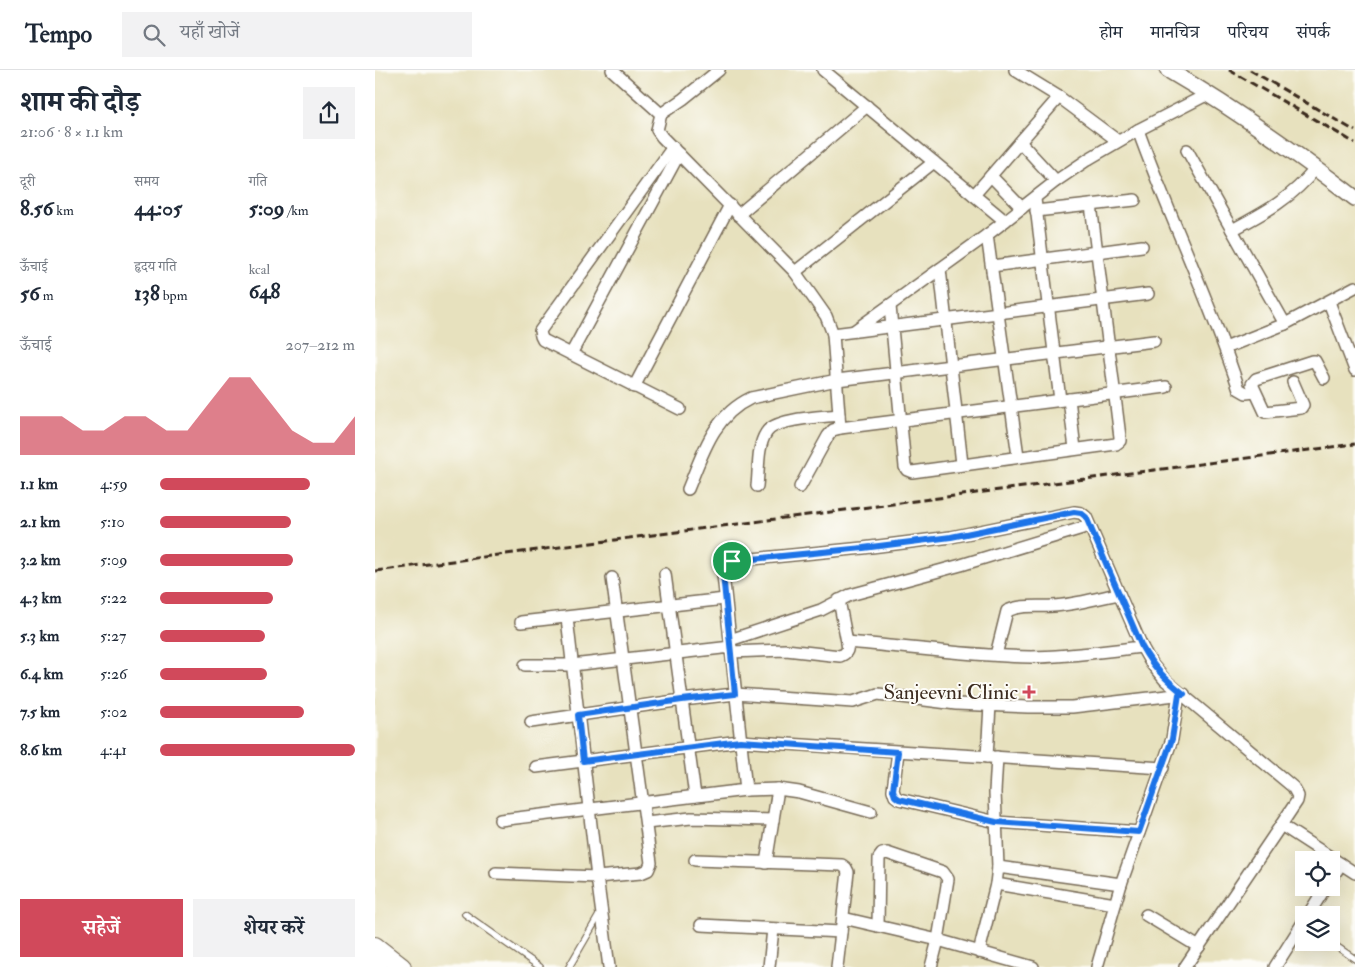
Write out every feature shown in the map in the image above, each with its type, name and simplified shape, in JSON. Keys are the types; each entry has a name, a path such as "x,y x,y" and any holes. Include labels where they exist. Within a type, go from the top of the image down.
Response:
{"main road":[{"path":"375,946 402,967"}],"street":[{"path":"612,70 661,114"},
{"path":"719,70 661,114 657,130 795,272 826,316 833,334 840,428"},
{"path":"823,70 1005,221"},
{"path":"1015,70 1059,97 1118,141"},
{"path":"1168,70 1277,139 1355,198"},
{"path":"1075,448 1055,353 1035,205 1056,181 1118,141 1208,94"},
{"path":"974,195 1059,97"},
{"path":"738,215 867,106"},
{"path":"1138,130 1155,179 1200,282 1239,389 1245,393 1255,392"},
{"path":"1020,142 1056,181"},
{"path":"1187,150 1285,324"},
{"path":"676,151 540,331 543,340 680,409"},
{"path":"571,354 676,151"},
{"path":"795,272 935,162"},
{"path":"1232,230 1267,212 1290,196 1316,168"},
{"path":"991,176 1022,208"},
{"path":"855,331 1022,208 1035,205 1091,205 1135,200"},
{"path":"634,387 730,205"},
{"path":"889,306 905,467 907,470 911,472 1075,448 1116,444 1120,441 1091,205"},
{"path":"987,235 1018,456"},
{"path":"992,266 1142,246"},
{"path":"939,269 962,464"},
{"path":"1225,348 1285,324 1355,287"},
{"path":"833,334 1148,294"},
{"path":"1329,302 1355,370"},
{"path":"688,490 704,449 716,427 729,411 739,403 751,398 837,380 1154,341"},
{"path":"1293,382 1303,406 1299,409 1265,412 1255,392 1253,384 1256,379 1312,361 1315,361 1324,378"},
{"path":"800,488 828,436 833,430 840,428 1166,387"},
{"path":"757,486 762,442 771,426 839,415"},
{"path":"746,790 723,566 732,561 951,537 1074,512 1081,513 1086,517 1142,647 1151,663 1165,680 1296,791 1298,796 1297,801 1281,826 1185,967"},
{"path":"731,646 821,610 850,595 961,566 1089,526"},
{"path":"665,574 695,796"},
{"path":"496,873 597,878 641,874 648,870 651,863 612,578"},
{"path":"996,655 1004,617 1007,611 1014,607 1054,606 1119,594"},
{"path":"521,622 725,600"},
{"path":"525,665 572,665 731,646 840,656 848,650 839,600"},
{"path":"567,618 609,967"},
{"path":"847,642 1031,657 1142,647"},
{"path":"531,722 735,694 853,702 878,694 956,704 1072,707 1181,694"},
{"path":"1097,967 1121,884 1172,739 1181,694"},
{"path":"979,952 996,884 998,868 990,705"},
{"path":"536,767 740,741 1163,768"},
{"path":"898,752 893,790 895,796 899,799 996,822 1139,832"},
{"path":"766,863 778,789"},
{"path":"500,820 746,790 778,789 823,798 871,812"},
{"path":"646,823 691,818 773,820"},
{"path":"1281,826 1355,873"},
{"path":"878,926 879,858 882,854 887,853 947,875 948,879 938,940 931,967"},
{"path":"695,860 842,865 847,868 837,967"},
{"path":"998,868 1121,884"},
{"path":"996,884 1115,904"},
{"path":"1146,915 1199,947"},
{"path":"843,918 938,940 1033,967"},
{"path":"701,925 841,932"},
{"path":"769,967 773,929"},
{"path":"375,936 403,958 406,967"},
{"path":"1275,967 1295,936"}],"lane":[{"path":"569,967 602,910"},
{"path":"465,914 541,967"},
{"path":"1340,949 1355,959"}],"railway":[{"path":"1229,70 1355,143"},
{"path":"1250,70 1355,131"},
{"path":"375,571 1355,444"}],"place":[{"name":"Sanjeevni Clinic","path":"1029,692"}],"route":[{"path":"1074,512 1081,513 1086,517 1142,647 1151,663 1165,680 1184,694 1179,694 1172,739 1139,832 996,822 899,799 895,796 893,790 898,752 740,741 583,761 578,715 735,694 723,574 723,566 732,561 951,537 1074,512"}]}
